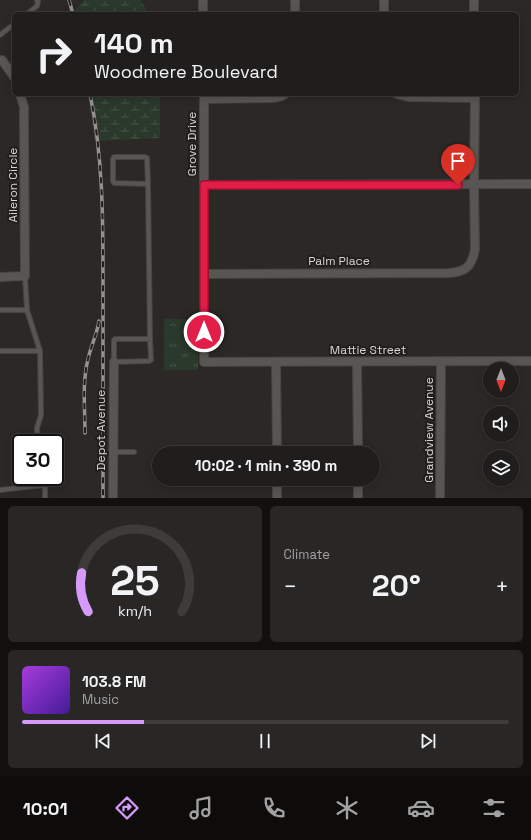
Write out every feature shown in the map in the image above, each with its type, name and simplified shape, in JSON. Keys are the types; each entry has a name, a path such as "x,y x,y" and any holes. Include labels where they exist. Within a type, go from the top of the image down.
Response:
{"street":[{"path":"203,0 203,12"},
{"path":"295,0 295,12"},
{"path":"384,0 384,12"},
{"path":"474,0 474,12"},
{"path":"1,59 12,74"},
{"name":"Aileron Circle","path":"21,96 24,107 25,276"},
{"path":"204,97 274,98 282,96"},
{"path":"402,96 408,98 475,96 474,185"},
{"name":"Grove Drive","path":"204,97 204,362"},
{"path":"204,185 531,184"},
{"name":"Palm Place","path":"204,274 457,272 465,269 474,258 474,185"},
{"path":"0,276 25,276"},
{"name":"Mattie Street","path":"204,362 531,361"},
{"name":"Depot Avenue","path":"113,498 114,362"},
{"path":"276,362 277,446"},
{"path":"357,362 358,446"},
{"name":"Grandview Avenue","path":"440,498 441,362"},
{"path":"277,486 277,498"},
{"path":"358,486 358,498"}],"lane":[{"path":"30,12 37,6 37,0"},
{"path":"0,35 12,26"},
{"path":"148,184 114,183 114,157 147,158 148,184 150,339 151,360 114,362 115,339 150,339"},
{"path":"25,276 27,310 40,351 41,415 37,428 37,434"},
{"path":"0,310 27,310"},
{"path":"0,351 40,351"},
{"path":"113,452 134,452"},
{"path":"0,490 36,486"},
{"path":"45,486 45,498"}],"green space":[{"path":"84,0 140,0 149,12 74,12"},
{"path":"88,96 160,96 160,138 95,141"},
{"path":"164,319 198,319 198,370 164,370"},
{"path":"170,326 195,327 195,339 170,339"}],"railway":[{"path":"69,0 72,12"},
{"path":"90,96 98,144 103,221 103,498"},
{"path":"85,433 84,387 86,368 99,321"}],"route":[{"path":"204,332 204,185 458,185"}]}
